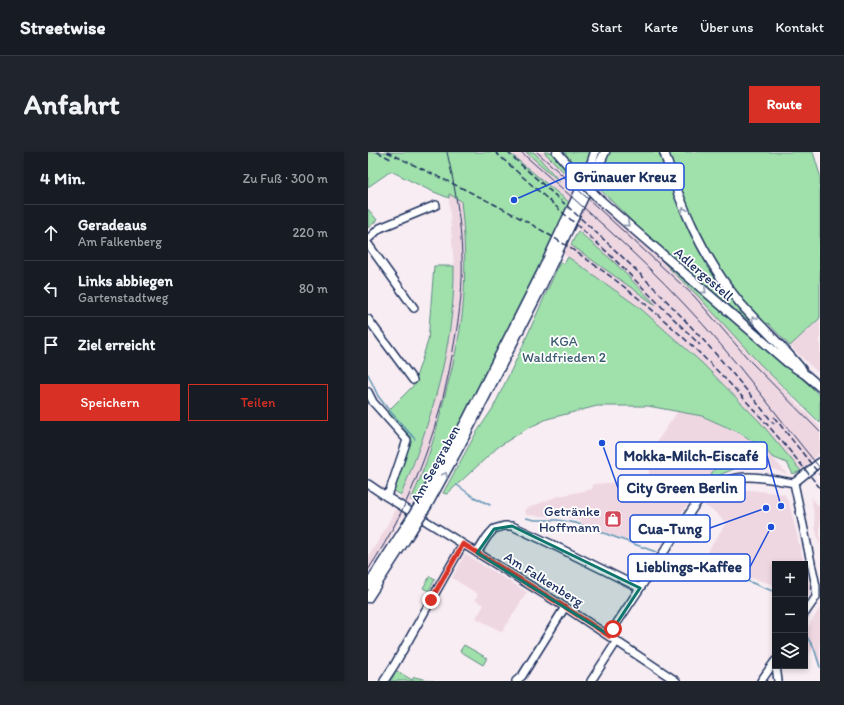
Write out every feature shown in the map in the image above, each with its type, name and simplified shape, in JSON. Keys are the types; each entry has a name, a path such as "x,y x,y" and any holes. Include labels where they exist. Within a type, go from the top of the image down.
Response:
{"main road":[{"name":"Adlergestell","path":"557,152 598,198 782,358 820,387"},
{"path":"513,336 588,174 595,152"},
{"path":"513,336 554,261 604,152"},
{"name":"Adlergestell","path":"664,152 681,204 709,258 740,302 774,340 793,358 806,375"},
{"name":"Am Seegraben","path":"368,598 424,504 466,422 513,336"},
{"name":"Am Seegraben","path":"368,585 409,528"}],"street":[{"path":"368,239 380,228 436,205"},
{"path":"368,244 414,308"},
{"path":"368,319 413,380"},
{"path":"368,392 373,402 407,440 390,490 386,496"},
{"path":"794,484 820,462"},
{"path":"609,636 705,493 723,483 740,477 763,478 794,484"},
{"name":"Am Falkenberg","path":"368,484 565,607 676,681"},
{"path":"794,484 818,593 808,609"},
{"path":"477,553 494,529 504,526 512,526 640,588"},
{"path":"384,681 463,544"},
{"path":"516,681 522,676 565,607"},
{"path":"590,681 617,641"},
{"path":"765,680 772,667"},
{"path":"776,669 778,681"}],"highlighted area":[{"path":"512,526 640,588 609,635 477,553 494,529"}],"shaded area":[{"path":"492,152 526,152 557,179 534,152 544,152 595,203 660,259 699,297 820,427 820,452 801,471 760,422 702,363 640,308 552,246 461,197 465,231 463,307 455,357 424,471 411,500 368,573 368,557 394,512 415,461 454,287 454,266 448,189 553,234 655,304 614,262"},
{"path":"820,318 820,373 790,346"},
{"path":"678,411 702,416 740,433 766,450 787,474 772,469 753,467 736,468 719,474 694,495 668,533 654,523 649,522 636,543 587,527 579,521 570,518 526,515 525,509 555,497 592,489 593,484 631,481 649,482 649,453"},
{"path":"730,490 751,490 784,494 789,502 803,561 772,561 772,584 700,563 726,523 715,512 703,505 715,495"},
{"path":"811,497 820,508 820,546 815,527"},
{"path":"465,554 527,592 502,632 476,618 484,605 475,600 478,594 452,578"},
{"path":"808,579 810,588 808,594"},
{"path":"820,608 820,665 817,661 815,649 812,650 808,655 808,627"}],"green space":[{"path":"368,152 508,152 570,203 550,244 552,246 442,458 414,501 411,500 434,438 453,365 460,330 465,267 461,201 449,194 449,198 429,190 391,171 368,187"},
{"path":"526,152 534,152 560,182"},
{"path":"544,152 553,152 577,181 576,184"},
{"path":"562,152 813,152 820,175 820,318 790,346 768,323 759,330 641,230"},
{"path":"368,209 377,220 368,228"},
{"path":"578,231 614,262 657,306 571,245"},
{"name":"KGA Waldfrieden 2","path":"568,257 640,308 702,363 760,422 801,471 793,474 787,463 772,457 766,450 740,433 702,416 648,406 597,406 547,419 526,429 498,447 447,494 443,493 475,435 493,408 560,262 564,264"},
{"path":"660,259 806,382 820,396 820,423 759,363 699,297"},
{"path":"434,266 454,266 453,296 446,354 431,412 401,495 393,490 411,437 387,412 413,386 428,341"},
{"path":"726,452 753,462 753,467 736,468 715,477 711,474"},
{"path":"430,576 435,579 429,591 423,588"},
{"path":"464,645 487,658 483,665 460,651"},
{"path":"397,671 412,680 414,677 433,681 390,681"}],"waterway":[{"path":"368,374 378,396 415,439"},
{"path":"457,485 472,496 490,505"},
{"path":"526,518 576,523 656,552"},
{"path":"671,557 692,564 720,570 772,591"},
{"path":"808,639 814,648 820,667"}],"tram line":[{"path":"368,570 399,516 424,459 442,400 457,329 462,288 461,244 459,217 447,152"},
{"path":"521,152 625,246 666,285 703,324 820,468"},
{"path":"537,152 694,296 750,361 820,432"}],"railway":[{"path":"377,152 391,159"},
{"path":"387,152 470,192 531,224 590,261 627,289 696,350 729,383 761,417 820,488"},
{"path":"495,152 607,252 700,345"},
{"path":"507,152 606,242 657,291 709,346 774,424"},
{"path":"774,417 820,475"}],"place":[{"name":"Grünauer Kreuz","path":"514,200"},
{"name":"City Green Berlin","path":"602,443"},
{"name":"Mokka-Milch-Eiscafé","path":"781,506"},
{"name":"Cua-Tung","path":"766,508"},
{"name":"Getränke Hoffmann","path":"613,519"},
{"name":"Lieblings-Kaffee","path":"771,527"}],"route":[{"path":"431,600 463,544 609,636 613,629"}]}
